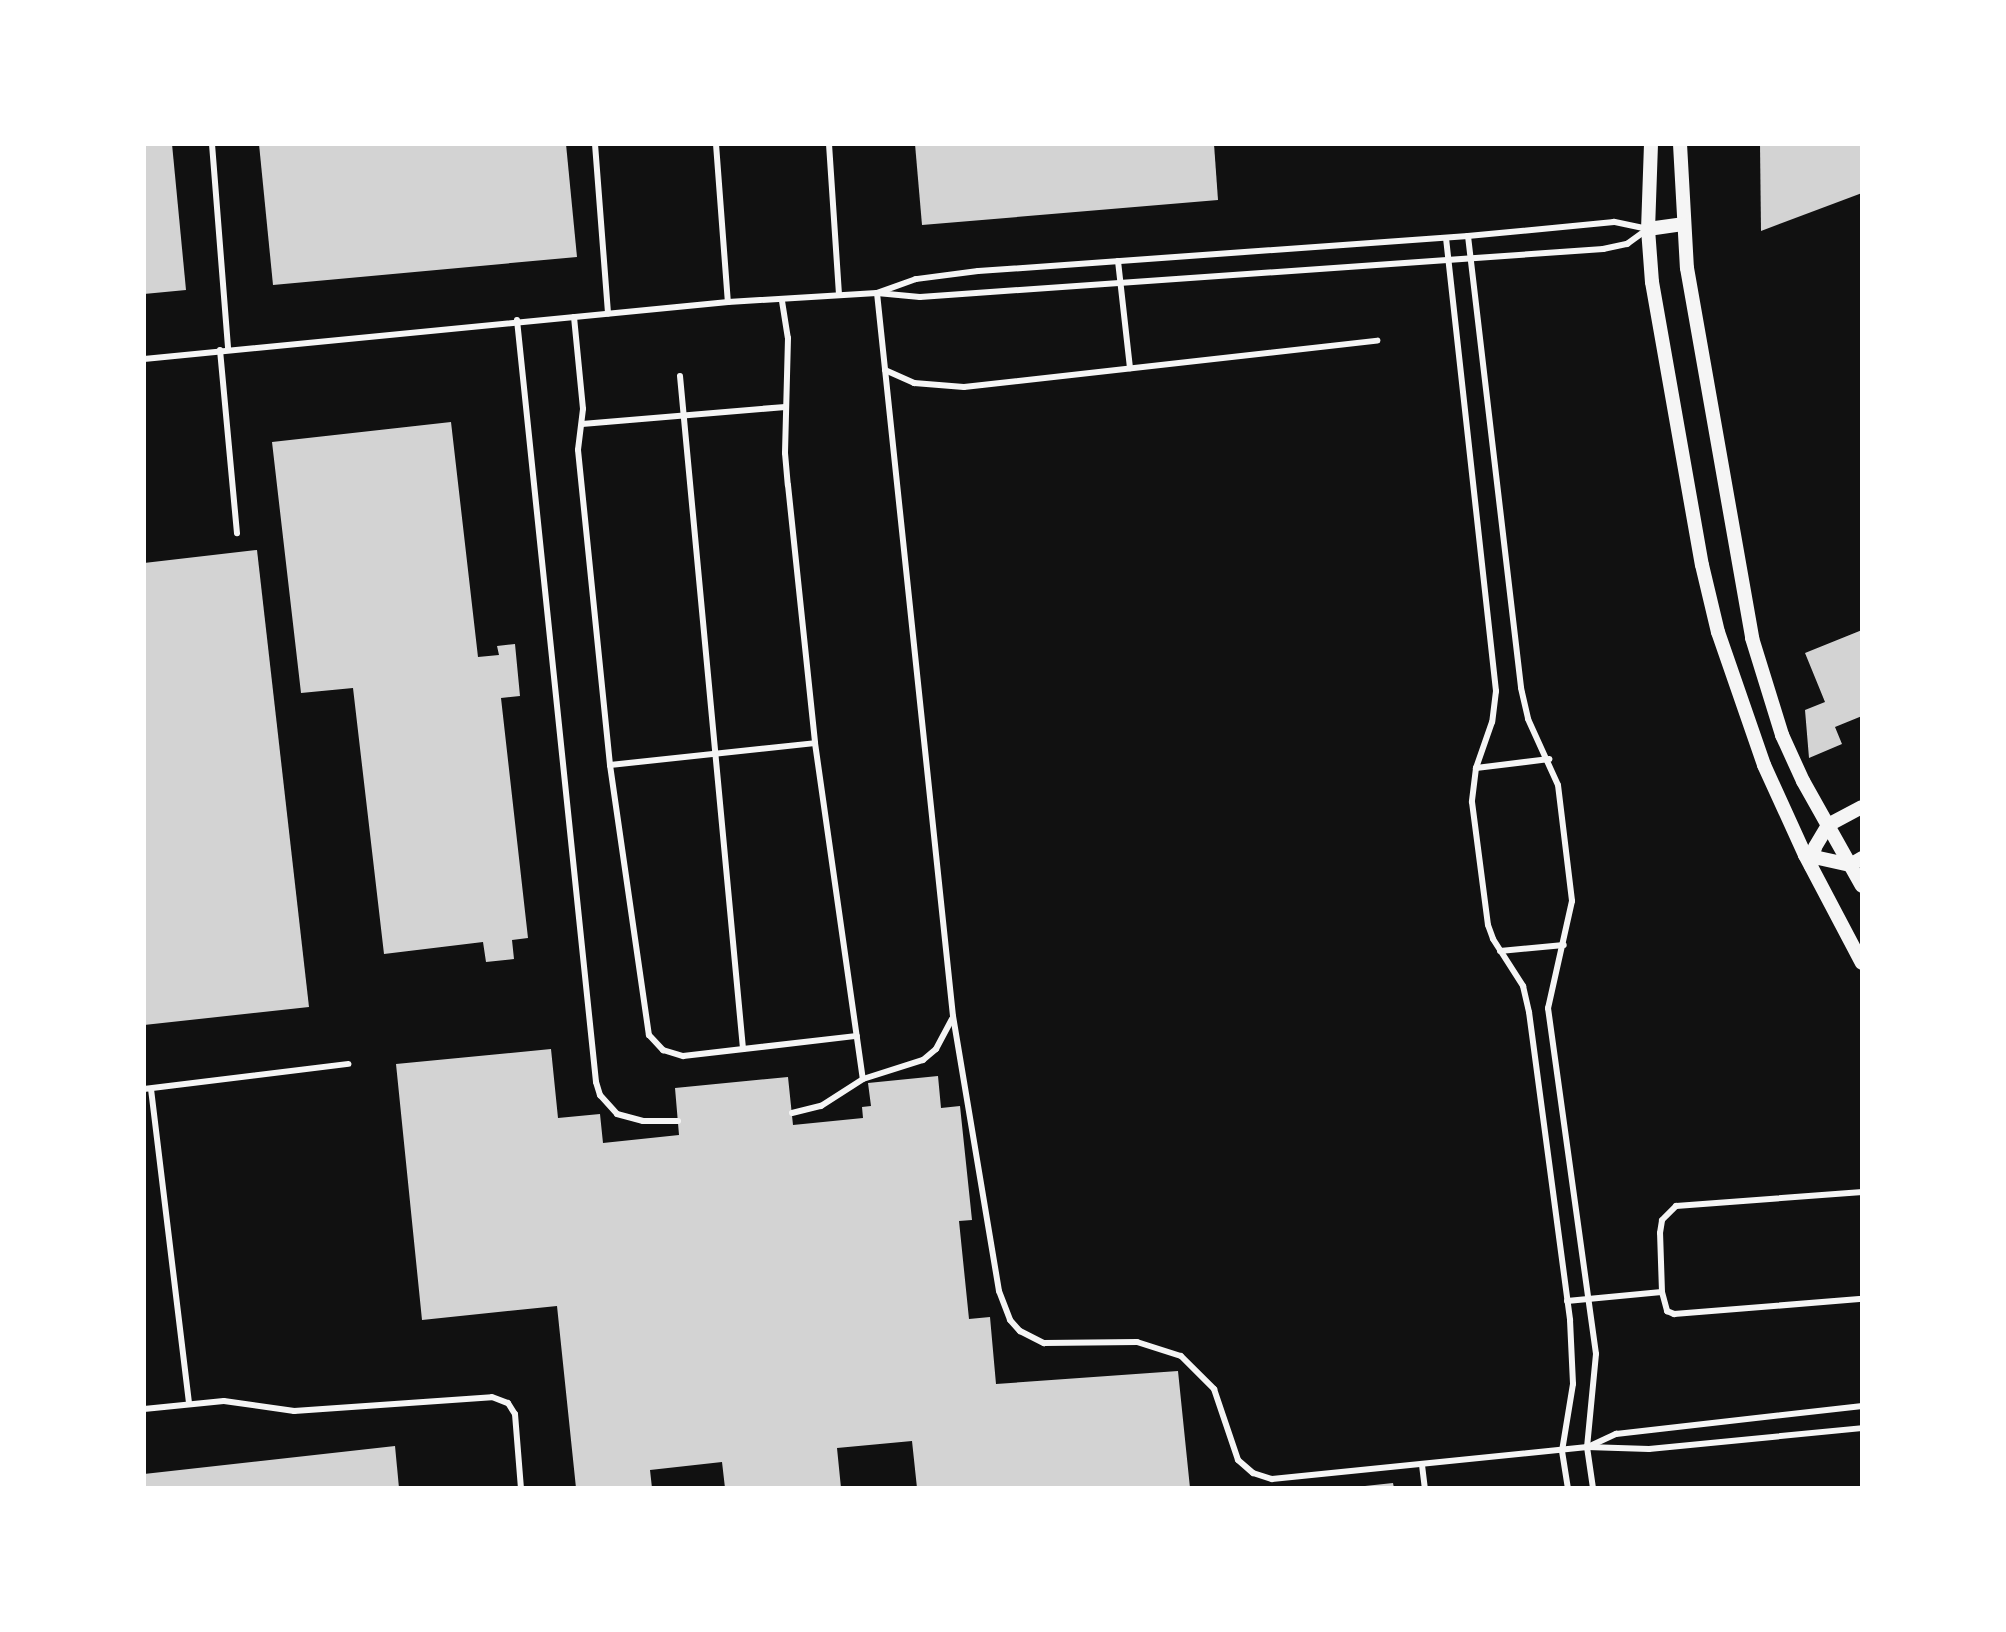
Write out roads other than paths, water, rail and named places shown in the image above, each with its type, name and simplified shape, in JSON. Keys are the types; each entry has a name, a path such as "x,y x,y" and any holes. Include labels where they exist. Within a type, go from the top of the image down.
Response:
{"street":[{"path":"1651,144 1648,229 1652,282 1702,565 1718,632 1764,765 1862,963"},
{"path":"1680,144 1687,268 1752,638 1782,735 1828,825 1856,862 1862,886"},
{"path":"1648,229 1683,224"},
{"path":"1809,860 1828,825 1862,807"},
{"path":"1809,860 1856,862"}],"lane":[{"path":"212,144 228,348"},
{"path":"595,144 608,314"},
{"path":"716,144 728,302"},
{"path":"829,144 839,295"},
{"path":"877,293 916,279 947,274 1446,238 1614,222 1648,229"},
{"path":"144,359 228,348 728,302 877,293 920,297 1616,247 1639,238 1648,229"},
{"path":"1468,236 1521,688 1528,719 1549,759 1558,785 1572,901 1548,1008 1589,1300 1596,1384 1587,1447 1593,1488"},
{"path":"1446,238 1496,691 1492,722 1476,768 1472,802 1488,925 1500,951 1517,973 1527,999 1567,1301 1573,1384 1562,1451 1568,1488"},
{"path":"1118,261 1130,368"},
{"path":"877,293 953,1016 999,1291 1010,1320 1020,1331 1044,1343 1137,1342 1181,1356 1214,1389 1238,1460 1262,1477 1272,1479 1587,1447 1649,1449 1862,1428"},
{"path":"782,301 788,338 785,453 815,743 863,1079"},
{"path":"574,317 582,424 578,450 610,765 649,1035 663,1050 683,1056 857,1036"},
{"path":"517,320 596,1082 600,1095 617,1114 643,1121 678,1121"},
{"path":"885,370 914,383 939,388 1377,341"},
{"path":"220,350 237,533"},
{"path":"680,376 743,1049"},
{"path":"582,424 785,407"},
{"path":"610,765 815,743"},
{"path":"1476,768 1549,759"},
{"path":"1500,951 1564,945"},
{"path":"792,1113 833,1100 863,1079 923,1060 936,1049 953,1016"},
{"path":"189,1402 148,1089 348,1064"},
{"path":"1862,1192 1676,1206 1662,1220 1660,1233 1662,1292 1667,1311 1674,1314 1862,1299"},
{"path":"1567,1301 1662,1292"},
{"path":"144,1409 189,1402 224,1401 294,1411 485,1396 501,1398 515,1414 521,1488"},
{"path":"1587,1447 1616,1434 1862,1406"},
{"path":"1422,1465 1425,1488"}]}
